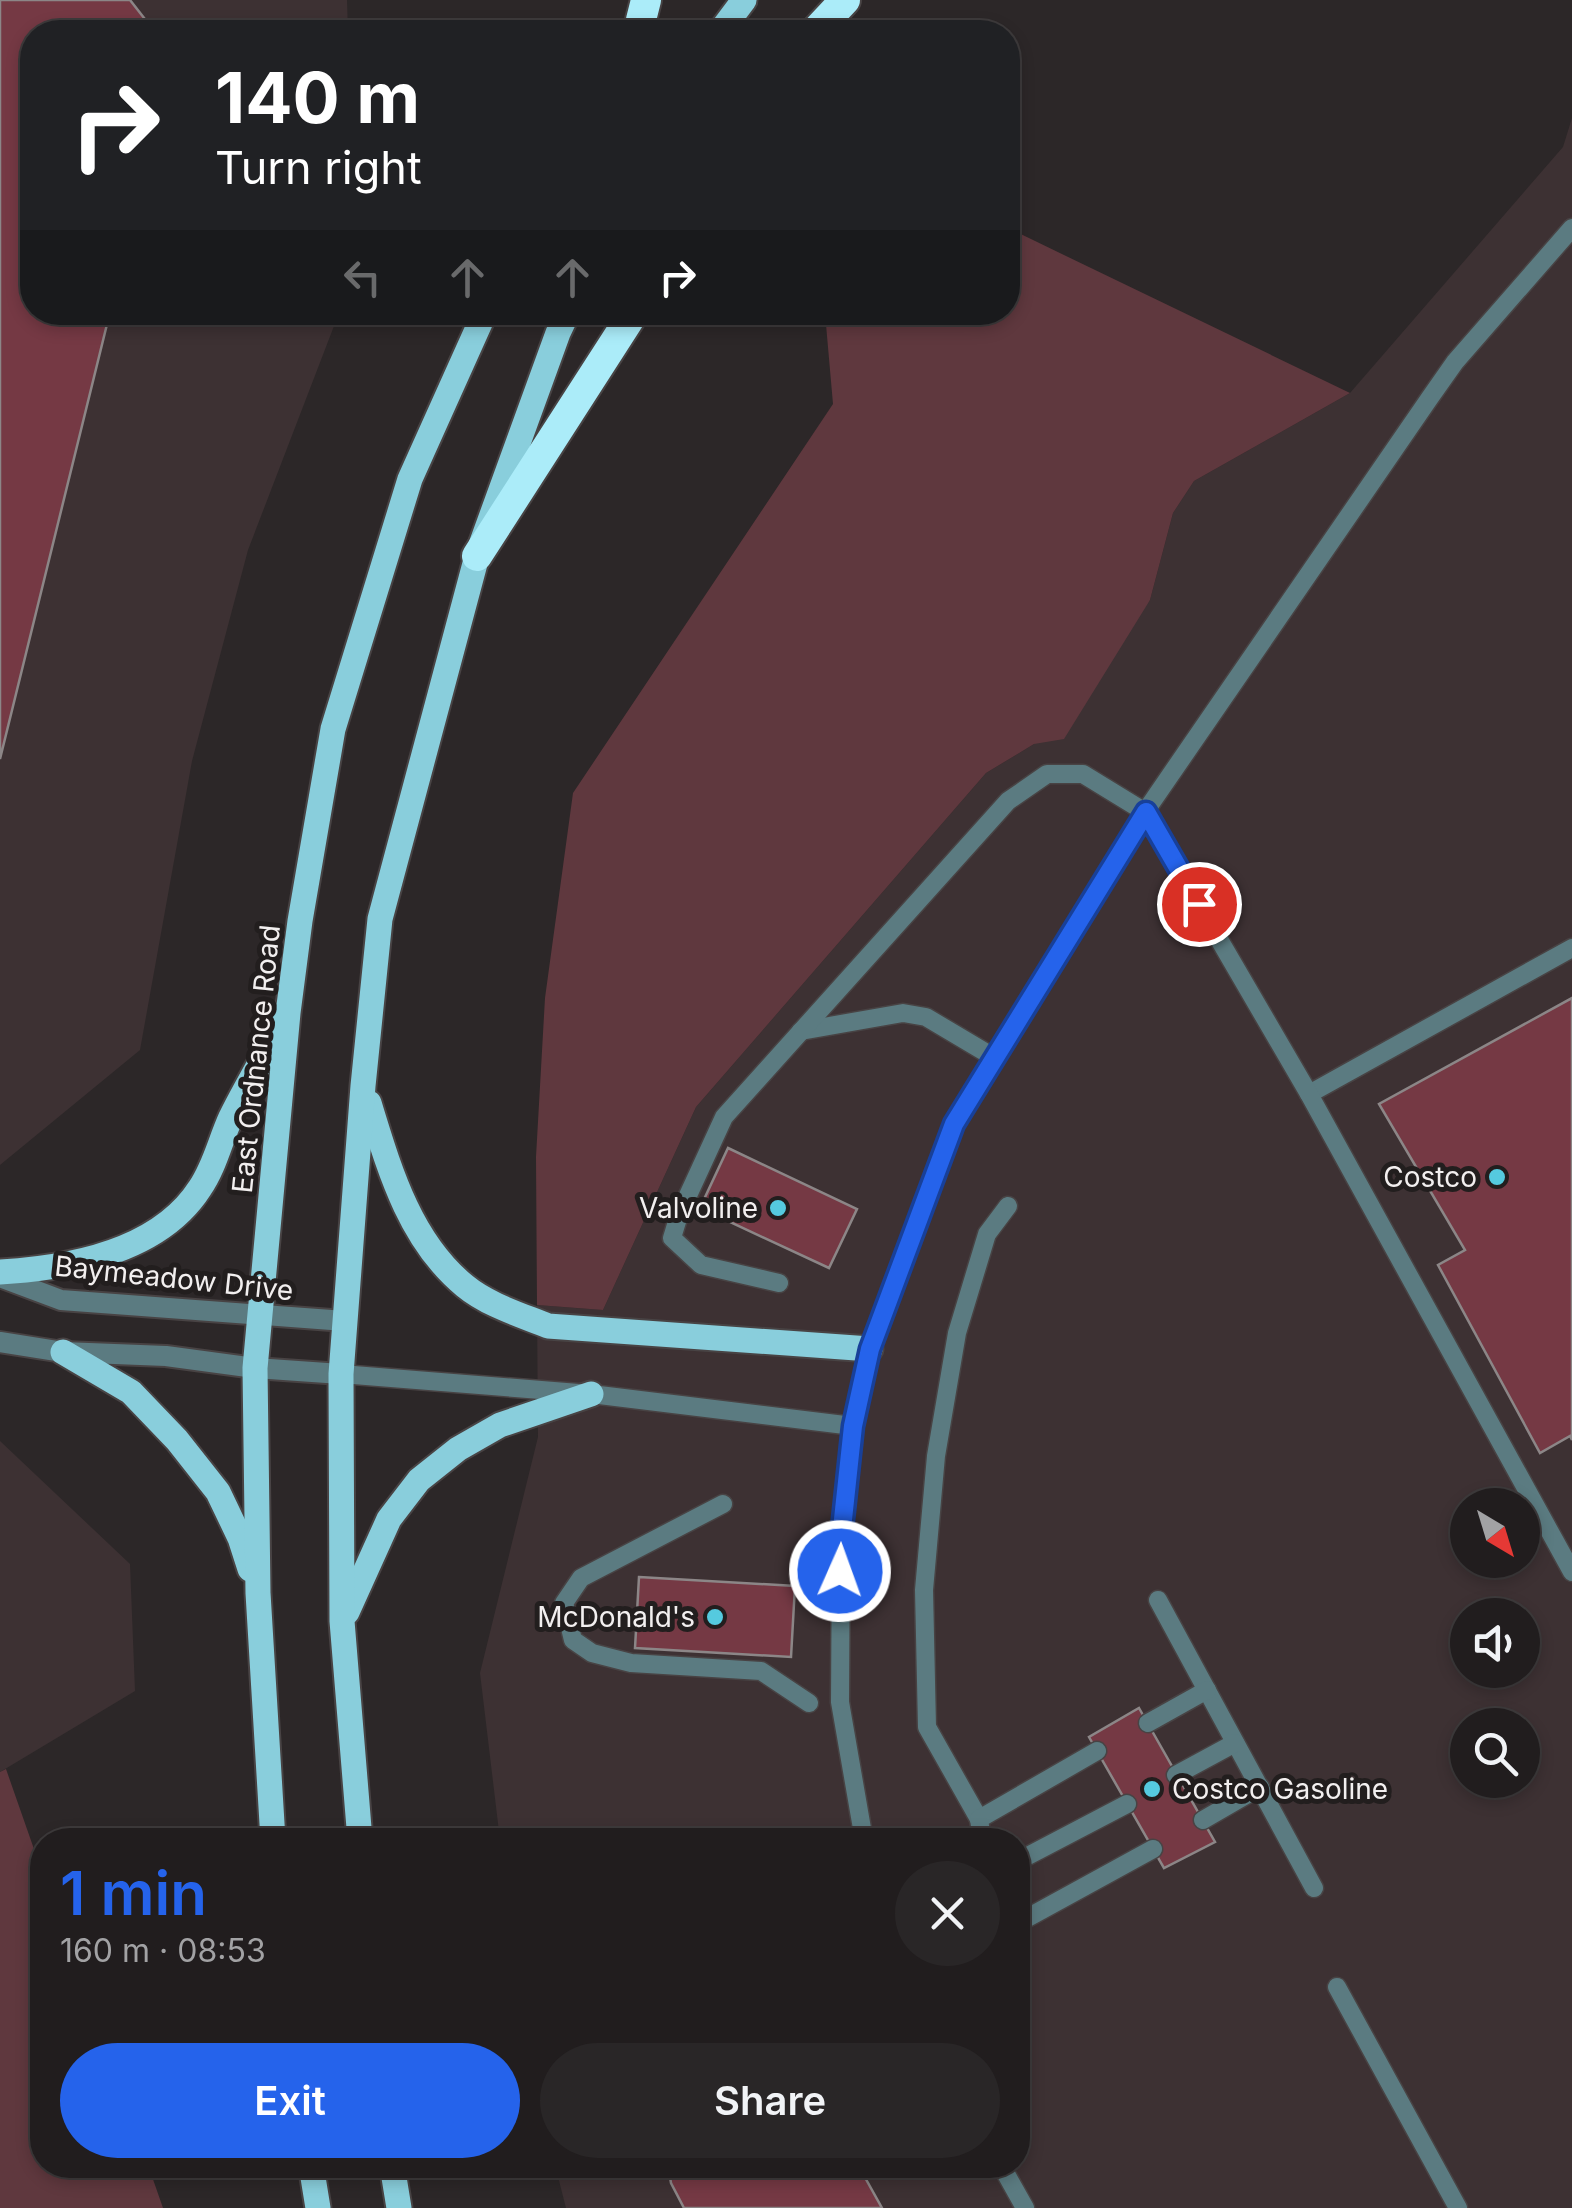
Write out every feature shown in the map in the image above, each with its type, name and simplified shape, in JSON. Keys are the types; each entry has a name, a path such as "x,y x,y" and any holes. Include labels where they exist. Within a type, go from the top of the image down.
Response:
{"highway":[{"path":"826,20 844,0"},
{"path":"477,556 626,325"}],"main road":[{"name":"East Ordnance Road","path":"271,1828 258,1593 255,1368 300,921 333,729 410,479 479,325"},
{"path":"359,1828 342,1621 341,1374 380,919 477,556 562,325"},
{"path":"0,1275 75,1263 121,1248 156,1232 180,1214 216,1160 229,1120 288,1013"},
{"path":"364,1086 388,1166 410,1218 435,1254 466,1286 509,1310 548,1326 870,1349"},
{"path":"63,1352 131,1392 178,1440 218,1492 240,1538 258,1593"},
{"path":"342,1621 389,1519 420,1480 458,1449 500,1424 590,1394"},
{"path":"313,2178 318,2208"},
{"path":"394,2178 400,2208"}],"street":[{"name":"Baymeadow Drive","path":"0,1275 61,1300 346,1321"},
{"path":"0,1342 63,1352 166,1356 341,1374"}],"lane":[{"path":"862,1828 840,1702 841,1538 853,1426 870,1349 954,1124 1146,812 1455,362 1572,228"},
{"path":"779,1282 702,1265 672,1238 678,1216 724,1117 1008,802 1047,774 1083,774 1146,812 1310,1094 1572,1572"},
{"path":"1310,1094 1572,948"},
{"path":"802,1030 903,1014 926,1017 995,1058"},
{"path":"980,1828 979,1818 926,1728 924,1590 936,1456 957,1332 988,1234 1008,1206"},
{"path":"341,1374 590,1394 853,1426"},
{"path":"723,1504 581,1578 564,1604 574,1640 592,1653 631,1662 761,1671 809,1703"},
{"path":"1158,1600 1314,1888"},
{"path":"1148,1723 1208,1690"},
{"path":"1176,1775 1236,1742"},
{"path":"979,1818 1097,1751"},
{"path":"1202,1820 1260,1787"},
{"path":"1030,1855 1127,1804"},
{"path":"1030,1916 1153,1848"},
{"path":"1337,1987 1458,2208"},
{"path":"1008,2178 1025,2208"}],"shaded area":[{"path":"0,0 347,0 348,20 20,20 20,325 334,325 248,550 192,761 140,1050 0,1165"},
{"path":"1572,118 1572,2208 566,2208 558,2178 1030,2178 1030,1828 499,1828 480,1673 538,1437 537,1305 603,1310 696,1107 986,773 1034,744 1150,600 1173,513 1194,481 1350,393 1563,147"},
{"path":"1020,234 1350,393 1194,481 1173,513 1150,600 1064,739 1034,744 986,773 696,1107 603,1310 537,1305 536,1157 545,998 573,793 833,404 826,325 1020,325"},
{"path":"0,1441 130,1564 135,1691 0,1772"},
{"path":"6,1769 30,1838 30,2178 153,2178 163,2208 0,2208 0,1772"}],"building":[{"path":"0,0 130,0 146,20 20,20 20,325 107,325 0,759"},
{"name":"Costco","path":"1572,998 1572,1440 1570,1436 1540,1453 1438,1265 1465,1250 1379,1104"},
{"name":"Valvoline","path":"728,1148 857,1209 829,1268 700,1208"},
{"name":"McDonald's","path":"639,1577 795,1586 791,1657 635,1648"},
{"name":"Costco Gasoline","path":"1139,1708 1215,1842 1164,1868 1089,1737"},
{"path":"670,2178 865,2178 882,2208 684,2208"}],"place":[{"name":"Costco","path":"1497,1177"},
{"name":"Valvoline","path":"778,1208"},
{"name":"McDonald's","path":"715,1617"},
{"name":"Costco Gasoline","path":"1152,1789"}],"route":[{"path":"840,1571 853,1426 870,1349 954,1124 1146,812 1199,904"}]}
